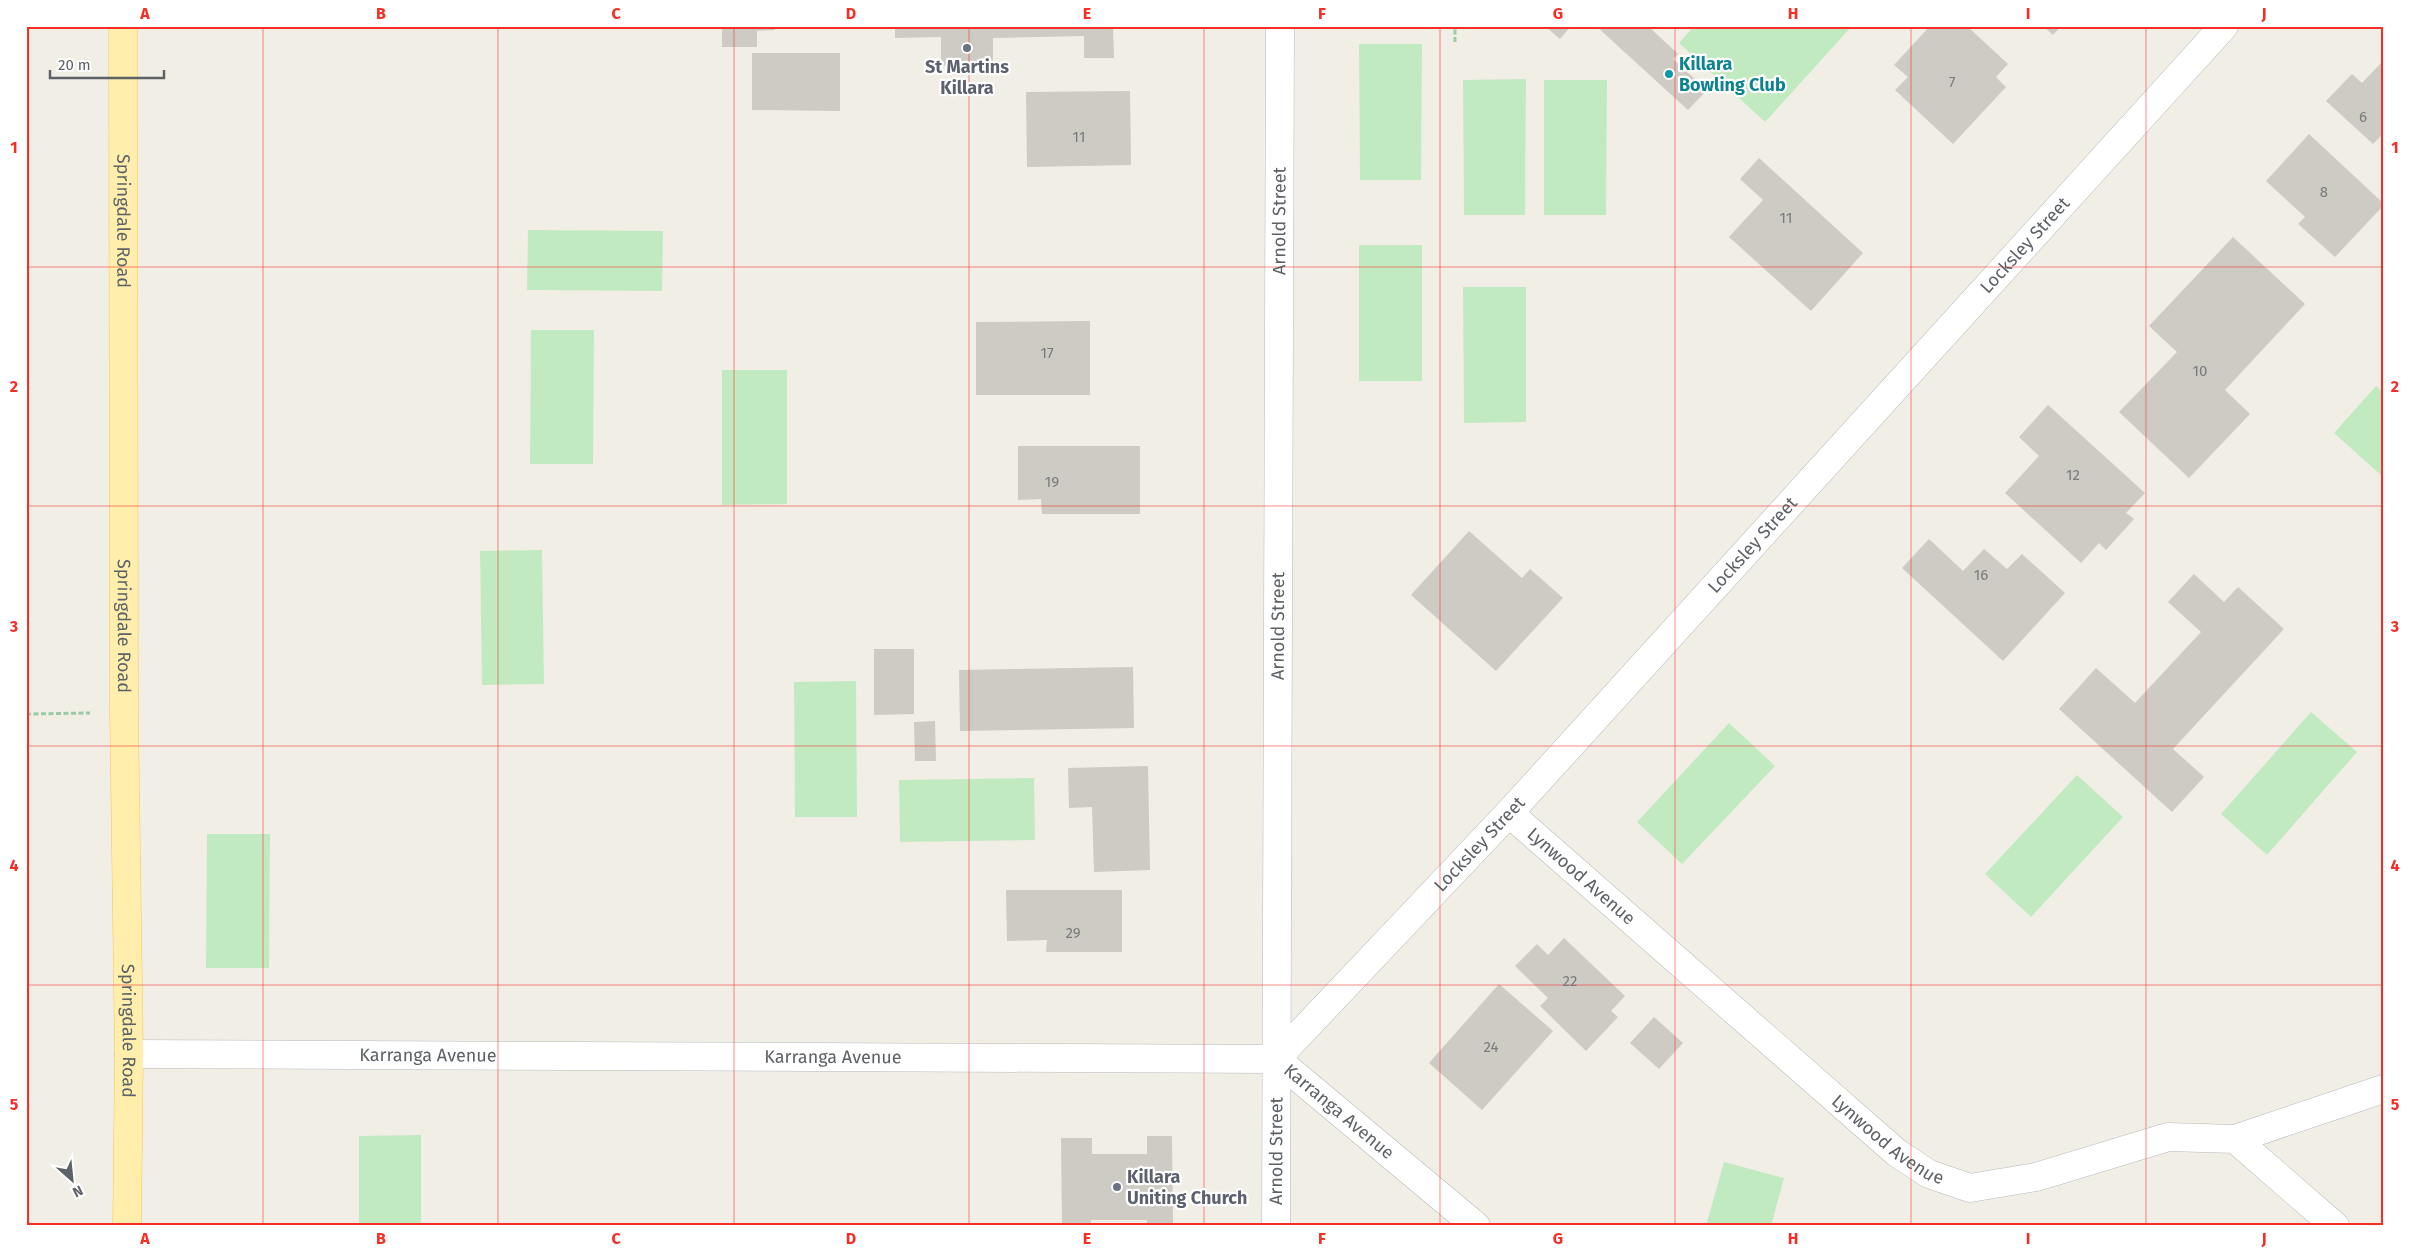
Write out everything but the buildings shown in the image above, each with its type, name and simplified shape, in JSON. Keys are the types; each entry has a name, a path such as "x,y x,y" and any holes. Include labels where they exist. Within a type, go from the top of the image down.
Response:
{"main road":[{"name":"Springdale Road","path":"123,26 124,713 129,1054 127,1226"}],"street":[{"name":"Arnold Street","path":"1276,1226 1280,26"},
{"name":"Locksley Street","path":"1276,1059 1509,813 2224,26"},
{"name":"Lynwood Avenue","path":"1509,813 1897,1153 1929,1174 1970,1188 2036,1177 2168,1137 2235,1139"},
{"name":"Karranga Avenue","path":"129,1054 1276,1059 1476,1226"},
{"path":"2235,1139 2383,1089"},
{"path":"2235,1139 2335,1226"}],"path":[{"path":"1455,26 1455,42"},
{"path":"26,714 124,713"}],"green space":[{"path":"1694,26 1852,26 1765,122 1679,43"},
{"path":"1359,44 1422,44 1421,180 1360,180"},
{"path":"1526,79 1525,215 1464,215 1463,80"},
{"path":"1544,80 1607,80 1606,215 1544,215"},
{"path":"528,230 663,231 662,291 527,290"},
{"path":"1359,245 1422,245 1422,381 1359,381"},
{"path":"1463,287 1526,287 1526,422 1464,423"},
{"path":"531,330 594,330 593,464 530,464"},
{"path":"722,370 787,370 787,504 722,505"},
{"path":"2376,386 2383,392 2383,477 2334,433"},
{"path":"542,550 544,684 482,685 480,551"},
{"path":"856,681 857,817 795,817 794,682"},
{"path":"2311,712 2357,752 2267,855 2221,814"},
{"path":"1729,723 1775,766 1682,864 1637,822"},
{"path":"2077,775 2123,817 2031,917 1985,874"},
{"path":"1034,778 1035,840 900,842 899,780"},
{"path":"207,834 270,834 269,968 206,968"},
{"path":"421,1135 421,1226 359,1226 359,1136"},
{"path":"1724,1162 1784,1178 1771,1226 1706,1226"}],"place":[{"name":"St Martins Killara","path":"967,48"},
{"name":"Killara Bowling Club","path":"1669,74"},
{"name":"Killara Uniting Church","path":"1117,1187"}]}
